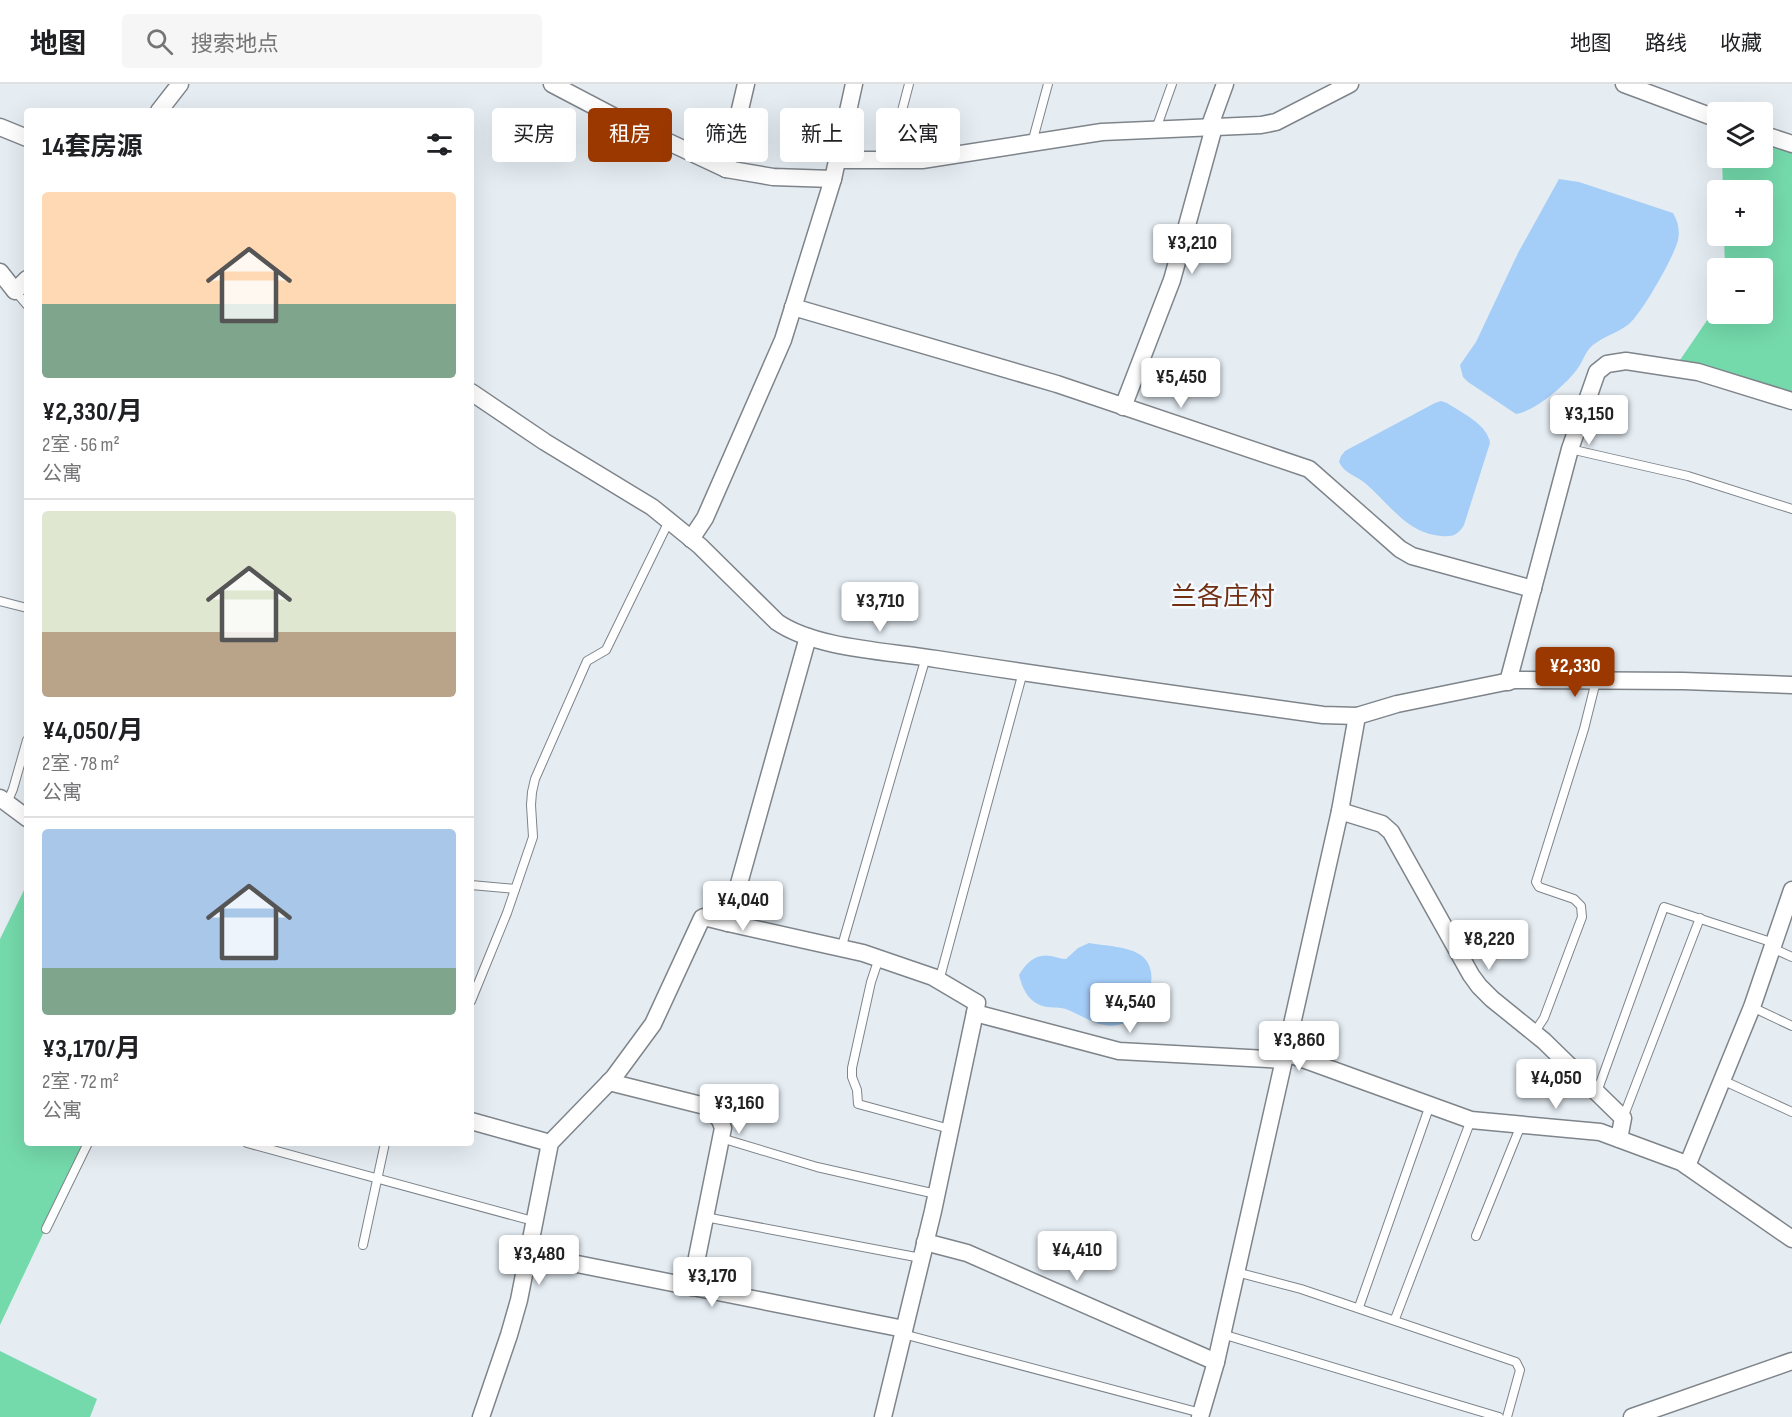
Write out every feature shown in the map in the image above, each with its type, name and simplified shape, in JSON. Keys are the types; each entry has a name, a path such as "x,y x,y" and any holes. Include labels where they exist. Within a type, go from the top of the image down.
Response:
{"street":[{"path":"161,108 180,84"},
{"path":"552,84 613,116 726,169 773,177 833,179"},
{"path":"726,169 746,84"},
{"path":"849,108 854,84"},
{"path":"1123,407 1172,280 1225,84"},
{"path":"960,154 1102,132 1261,125 1276,122 1350,84"},
{"path":"1624,84 1707,115"},
{"path":"0,127 24,137"},
{"path":"1773,138 1792,144"},
{"path":"691,539 705,518 783,340 837,162"},
{"path":"0,272 21,285"},
{"path":"793,307 1058,384 1309,469 1400,549 1412,556 1533,589"},
{"path":"1508,682 1570,449 1594,378 1607,364 1626,361 1698,372 1792,401"},
{"path":"474,394 545,442 652,507 691,539 777,622 788,630 808,637 858,648 1323,715 1357,716 1397,704 1508,682 1596,681 1792,685"},
{"path":"728,923 808,637"},
{"path":"1200,1415 1216,1362 1285,1056 1340,811 1357,716"},
{"path":"3,800 24,816"},
{"path":"1340,811 1382,824 1391,832 1471,975 1492,999 1534,1033 1623,1118 1619,1139"},
{"path":"1687,1166 1752,1007 1792,890"},
{"path":"481,1417 519,1300 550,1143 609,1082 653,1024 704,916 841,949 863,952 939,981 976,1004 936,1194 883,1417"},
{"path":"975,1013 1119,1051 1285,1056 1471,1120 1600,1132 1682,1162 1792,1239"},
{"path":"609,1082 709,1107 720,1120 723,1128 692,1287"},
{"path":"474,1122 550,1143"},
{"path":"923,1250 967,1253 1216,1362"},
{"path":"527,1254 903,1331"},
{"path":"1632,1417 1659,1413 1792,1361"}],"lane":[{"path":"903,108 909,84"},
{"path":"1032,143 1048,84"},
{"path":"1156,130 1172,84"},
{"path":"1570,449 1688,476 1792,509"},
{"path":"474,992 533,837 531,805 535,779 587,661 606,650 669,521"},
{"path":"0,601 24,607"},
{"path":"841,949 926,657"},
{"path":"939,981 1023,672"},
{"path":"1534,1033 1544,1018 1582,917 1581,906 1574,899 1539,887 1536,882 1584,729 1596,681"},
{"path":"3,800 13,789 24,750"},
{"path":"474,885 515,889"},
{"path":"1597,1092 1664,907 1773,946 1792,957"},
{"path":"1623,1118 1700,918"},
{"path":"879,958 871,982 852,1068 858,1104 950,1129"},
{"path":"1752,1007 1792,1026"},
{"path":"1722,1080 1792,1112"},
{"path":"1359,1308 1430,1105"},
{"path":"1395,1319 1471,1120"},
{"path":"1476,1236 1521,1125"},
{"path":"721,1138 817,1167 936,1194"},
{"path":"46,1229 87,1146"},
{"path":"258,1146 533,1221"},
{"path":"363,1245 384,1146"},
{"path":"705,1217 923,1250"},
{"path":"1236,1272 1301,1288 1516,1362 1520,1370 1507,1417"},
{"path":"903,1331 1200,1415"},
{"path":"1222,1334 1499,1417"}],"green space":[{"path":"1773,140 1792,147 1792,395 1680,360 1707,320 1707,324 1773,324 1773,258 1725,258 1724,246 1773,246 1773,180 1723,180 1722,168 1773,168"},
{"path":"24,890 24,1146 85,1146 0,1325 0,939"},
{"path":"0,1351 97,1399 90,1417 0,1417"}],"water":[{"path":"1559,179 1579,182 1673,213 1678,226 1678,240 1664,271 1635,318 1625,327 1591,347 1573,374 1550,396 1532,408 1516,414 1468,382 1463,377 1460,365 1476,342 1518,253"},
{"path":"1441,401 1479,425 1488,436 1490,443 1464,525 1455,535 1449,536 1429,534 1408,523 1365,483 1344,469 1339,462 1345,451"},
{"path":"1089,943 1130,950 1142,956 1149,964 1151,985 1148,996 1135,1015 1127,1022 1111,1026 1104,1025 1066,1009 1041,1005 1028,996 1023,986 1019,975 1032,960 1046,955 1066,959 1078,948"}],"district":[{"name":"兰各庄村","path":"1223,596"}]}
